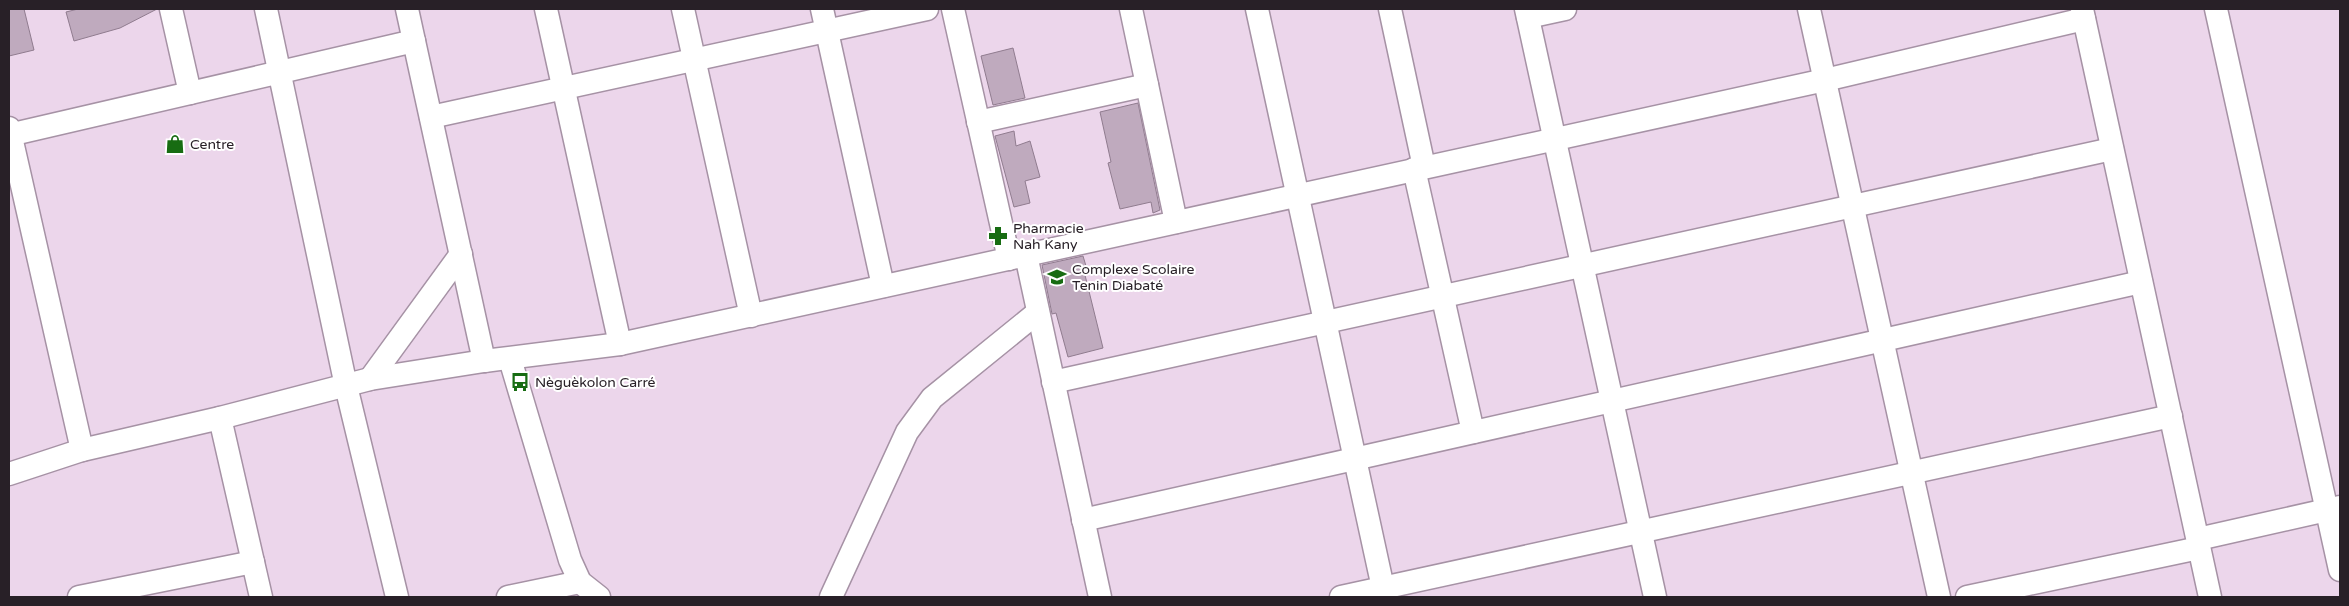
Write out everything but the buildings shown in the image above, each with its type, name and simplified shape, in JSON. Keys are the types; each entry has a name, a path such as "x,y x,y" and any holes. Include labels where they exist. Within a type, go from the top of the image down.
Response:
{"street":[{"path":"171,9 190,93"},
{"path":"266,9 346,386 397,597"},
{"path":"407,9 484,361"},
{"path":"546,9 620,344"},
{"path":"683,9 751,316"},
{"path":"822,9 884,286"},
{"path":"431,117 927,9"},
{"path":"953,9 978,122 1017,257 1038,312 1100,597"},
{"path":"1131,9 1176,222"},
{"path":"1257,9 1384,593"},
{"path":"1390,9 1442,296 1473,432"},
{"path":"1565,9 1527,13 1655,597"},
{"path":"1809,9 1939,597"},
{"path":"2216,9 2334,508 2340,570"},
{"path":"9,474 82,450 220,418 370,379 484,361 620,344 1825,80 2083,14 2210,597"},
{"path":"82,450 9,133 414,41"},
{"path":"978,122 1147,85"},
{"path":"1053,382 2112,149"},
{"path":"370,379 461,254"},
{"path":"1083,520 2141,282"},
{"path":"831,597 907,432 932,398 1038,312"},
{"path":"510,359 570,560 580,582 599,597"},
{"path":"1341,597 1384,593 1640,532 2171,416"},
{"path":"220,418 261,597"},
{"path":"1967,597 2198,544 2334,508"},
{"path":"79,597 253,562"},
{"path":"508,597 580,582"}],"place":[{"name":"Centre","path":"175,144"},
{"name":"Pharmacie Nah Kany","path":"998,236"},
{"name":"Complexe Scolaire Tenin Diabaté","path":"1057,277"},
{"name":"Nèguèkolon Carré","path":"520,382"}]}
